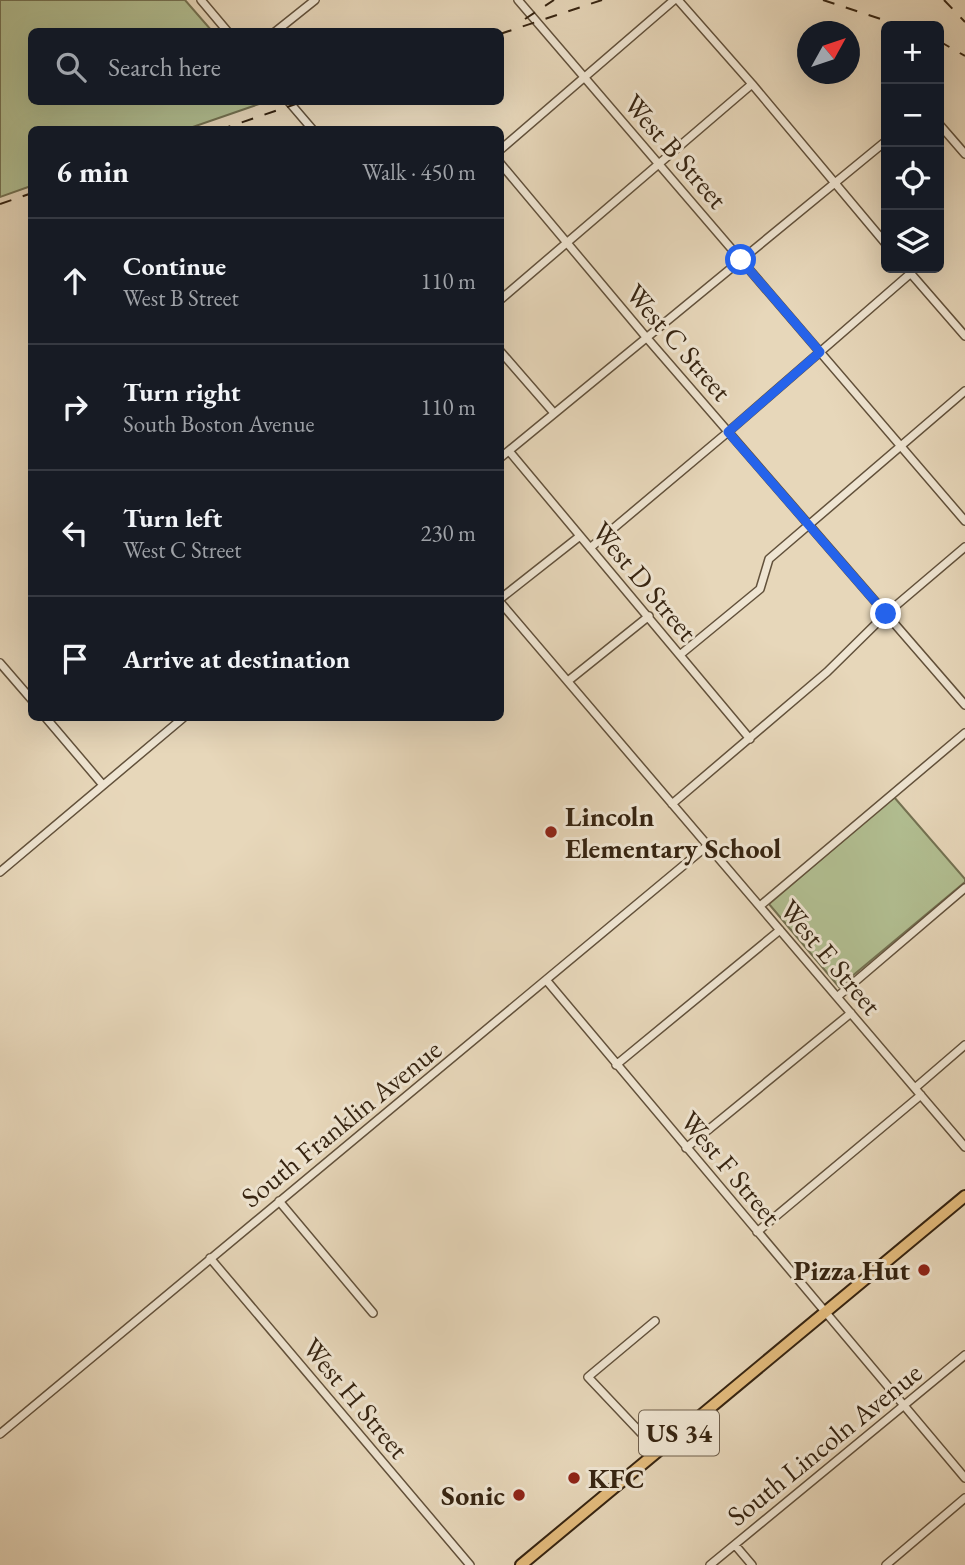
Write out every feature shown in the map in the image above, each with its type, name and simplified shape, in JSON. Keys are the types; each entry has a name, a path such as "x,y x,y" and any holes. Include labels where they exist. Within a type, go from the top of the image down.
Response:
{"highway":[{"name":"US 34","path":"520,1565 965,1196"}],"street":[{"path":"201,0 225,28"},
{"path":"280,28 315,0"},
{"name":"West B Street","path":"518,0 965,521"},
{"path":"504,147 676,0 752,84 881,238"},
{"path":"504,297 752,84"},
{"path":"292,105 310,126"},
{"path":"944,130 965,154"},
{"path":"504,455 881,145"},
{"name":"West C Street","path":"504,168 646,337 965,705"},
{"path":"590,548 820,352 906,273"},
{"path":"912,273 965,336"},
{"path":"504,356 554,413"},
{"path":"681,654 760,589 769,559 965,391"},
{"name":"West D Street","path":"509,451 750,739"},
{"path":"504,597 580,536"},
{"path":"672,804 827,672 886,614 965,547"},
{"name":"West E Street","path":"504,605 965,1147"},
{"path":"568,681 649,616"},
{"path":"0,663 28,696"},
{"path":"49,721 103,785"},
{"path":"0,872 179,721"},
{"path":"760,906 965,733"},
{"name":"South Franklin Avenue","path":"0,1434 708,845"},
{"path":"837,997 965,888"},
{"path":"617,1065 780,930"},
{"name":"West F Street","path":"547,981 965,1478"},
{"path":"686,1148 851,1013"},
{"path":"915,1088 965,1045"},
{"path":"757,1232 921,1095"},
{"path":"278,1200 373,1313"},
{"name":"West H Street","path":"210,1258 470,1565"},
{"path":"655,1321 588,1377 658,1451"},
{"name":"South Lincoln Avenue","path":"710,1565 965,1355"},
{"path":"886,1565 965,1498"},
{"path":"735,1545 752,1565"}],"green space":[{"path":"0,0 185,0 209,28 28,28 28,105 256,105 196,126 28,126 28,187 0,197"},
{"path":"894,797 965,882 839,987 769,904"}],"railway":[{"path":"525,19 554,0"},
{"path":"504,33 602,0"},
{"path":"823,0 887,21"},
{"path":"944,0 965,22"},
{"path":"944,44 965,56"},
{"path":"231,126 293,105"},
{"path":"0,204 28,194"}],"place":[{"name":"Lincoln Elementary School","path":"551,832"},
{"name":"Pizza Hut","path":"924,1270"},
{"name":"KFC","path":"574,1478"},
{"name":"Sonic","path":"519,1495"}],"route":[{"path":"741,260 820,352 728,432 886,614"}]}
